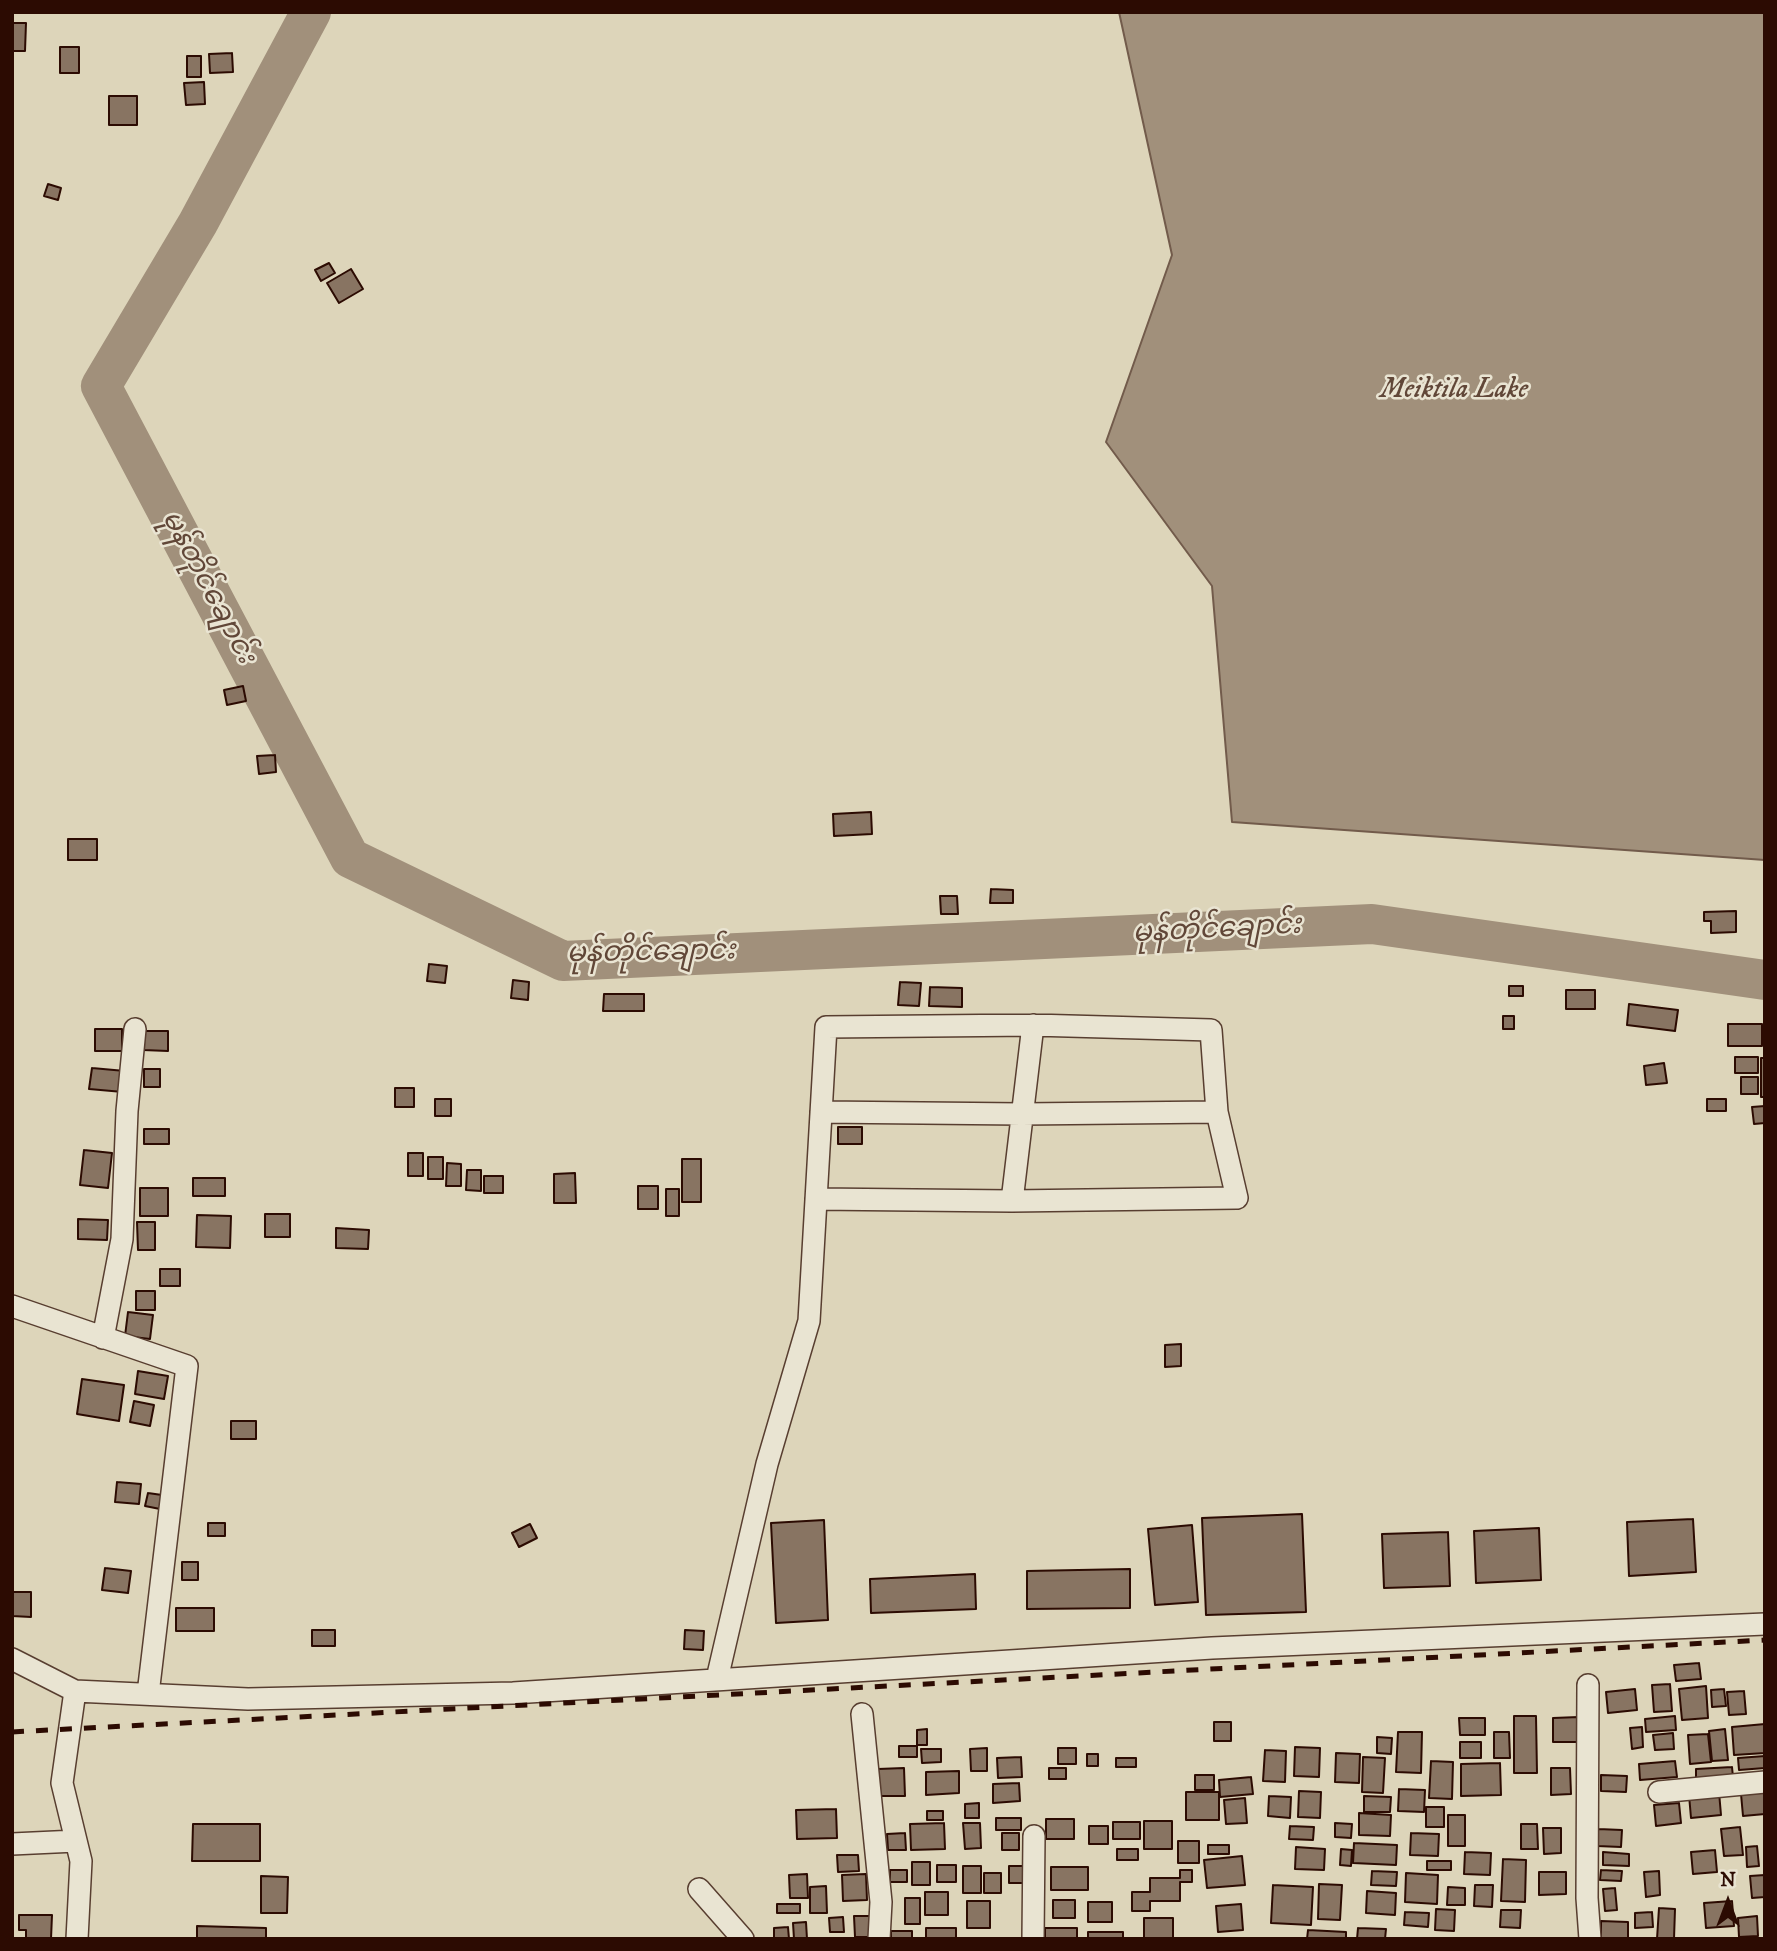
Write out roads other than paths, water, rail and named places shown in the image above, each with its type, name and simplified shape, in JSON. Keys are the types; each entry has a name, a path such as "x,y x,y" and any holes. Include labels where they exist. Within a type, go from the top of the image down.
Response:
{"street":[{"path":"1012,1201 1033,1025"},
{"path":"717,1679 767,1464 809,1321 816,1199 821,1112 826,1027 1033,1025 1211,1030 1217,1112 1237,1198 1012,1201 816,1199"},
{"path":"103,1338 122,1240 127,1111 135,1029"},
{"path":"821,1112 1217,1112"},
{"path":"12,1306 187,1366 148,1694"},
{"path":"12,1659 75,1690 247,1699 513,1693 1212,1647 1765,1624"},
{"path":"1588,1685 1587,1898 1590,1939"},
{"path":"75,1690 62,1783 81,1861 77,1939"},
{"path":"862,1714 881,1902 879,1939"},
{"path":"1659,1792 1765,1782"},
{"path":"1033,1939 1034,1836"},
{"path":"12,1843 76,1841"},
{"path":"699,1889 743,1939"}],"water":[{"name":"Meiktila Lake","path":"1119,12 1765,12 1765,860 1232,822 1212,586 1106,442 1172,255"}],"waterway":[{"name":"မုန်တိုင်ချောင်း","path":"311,12 198,223 101,386 350,858 563,961 1372,924 1765,980"}],"railway":[{"path":"12,1732 1765,1640"}]}
